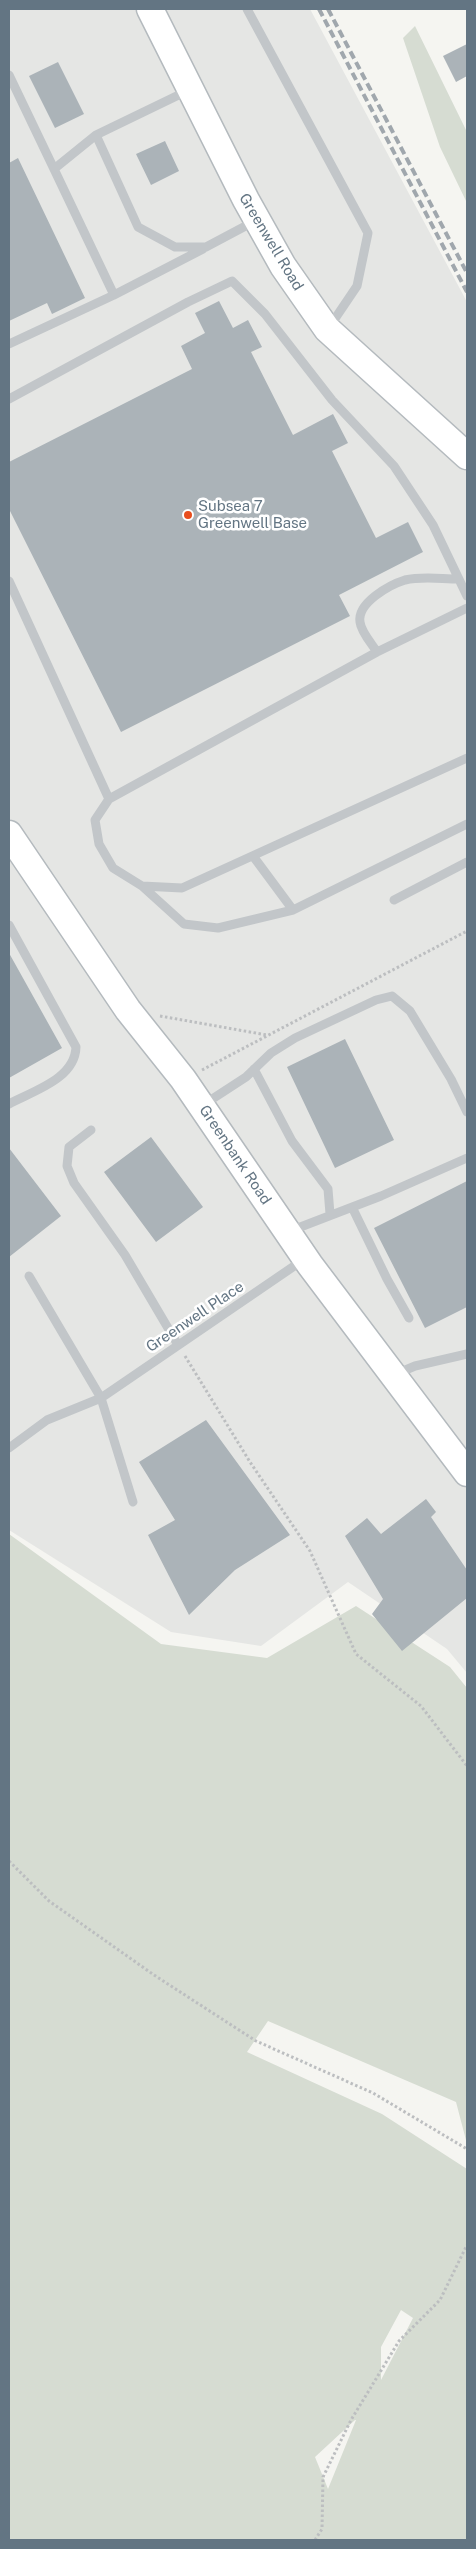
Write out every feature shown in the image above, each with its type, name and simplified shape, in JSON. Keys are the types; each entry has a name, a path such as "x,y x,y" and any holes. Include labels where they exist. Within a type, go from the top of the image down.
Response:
{"street":[{"name":"Greenwell Road","path":"150,9 257,220 283,266 328,329 467,456"},
{"name":"Greenbank Road","path":"9,834 128,1010 184,1079 305,1258 467,1473"}],"lane":[{"path":"247,9 368,233 357,286 328,329"},
{"path":"9,74 114,295"},
{"path":"54,169 96,134 190,90"},
{"path":"96,134 138,227 174,247 206,247"},
{"path":"9,344 114,295 257,220"},
{"path":"9,399 188,302 232,281 265,314 332,400 394,466 434,525 467,596"},
{"path":"377,652 360,623 361,611 369,600 404,580 425,578 459,579"},
{"path":"9,581 109,799"},
{"path":"467,608 377,652 109,799 95,820 99,844 113,868 142,886 184,924 218,928 293,910 467,824"},
{"path":"142,886 182,888 467,758"},
{"path":"253,856 293,910"},
{"path":"394,900 467,862"},
{"path":"9,925 76,1046 70,1067 61,1076 9,1104"},
{"path":"202,1106 254,1069 271,1053 295,1038 376,1000 392,996 410,1011 451,1079 467,1112"},
{"path":"254,1069 292,1141 328,1189 330,1214"},
{"path":"91,1130 69,1147 67,1166 74,1183 125,1255 178,1345"},
{"path":"287,1232 352,1207 467,1158"},
{"path":"352,1207 387,1279 409,1318"},
{"name":"Greenwell Place","path":"9,1448 47,1420 101,1398 305,1258"},
{"path":"29,1276 101,1398 133,1502"},
{"path":"393,1375 415,1366 467,1354"}],"path":[{"path":"184,1079 467,931"},
{"path":"128,1010 268,1035"},
{"path":"178,1345 250,1462 310,1550 356,1654 422,1706 467,1766"},
{"path":"9,1861 49,1901 154,1975 256,2041 373,2093 467,2149"},
{"path":"315,2540 322,2529 323,2477 351,2420 398,2341 440,2300 467,2245"}],"shaded area":[{"path":"9,9 310,9 467,302 467,1673 447,1649 348,1582 261,1646 171,1632 9,1530"},
{"path":"415,26 467,132 467,203 440,147 403,38"},
{"path":"9,1534 161,1644 267,1658 356,1606 450,1667 467,1688 467,2144 456,2102 268,2021 247,2052 382,2114 467,2169 467,2540 9,2540","holes":["401,2310 413,2318 381,2380 381,2347","356,2420 328,2489 315,2457"]}],"building":[{"path":"467,44 467,76 456,82 443,56"},
{"path":"58,62 84,114 55,128 29,76"},
{"path":"165,141 179,171 151,185 136,154"},
{"path":"18,158 85,298 52,314 47,303 9,321 9,163"},
{"name":"Subsea 7 Greenwell Base","path":"219,301 233,328 248,320 262,347 251,352 293,435 333,414 348,443 332,451 376,538 408,522 423,552 339,595 350,616 121,732 9,509 9,462 192,369 181,346 205,333 195,313"},
{"path":"9,953 62,1048 9,1078"},
{"path":"345,1039 394,1140 335,1168 287,1067"},
{"path":"151,1137 203,1207 156,1242 104,1172"},
{"path":"9,1148 61,1216 9,1257"},
{"path":"467,1181 467,1307 425,1328 374,1228"},
{"path":"206,1420 290,1535 235,1570 189,1615 148,1535 175,1520 139,1462"},
{"path":"426,1499 436,1512 431,1517 467,1570 467,1598 402,1651 372,1614 383,1599 345,1536 367,1518 381,1534"}],"railway":[{"path":"319,9 467,292"},
{"path":"328,9 467,273"}],"place":[{"name":"Subsea 7 Greenwell Base","path":"188,515"}]}
